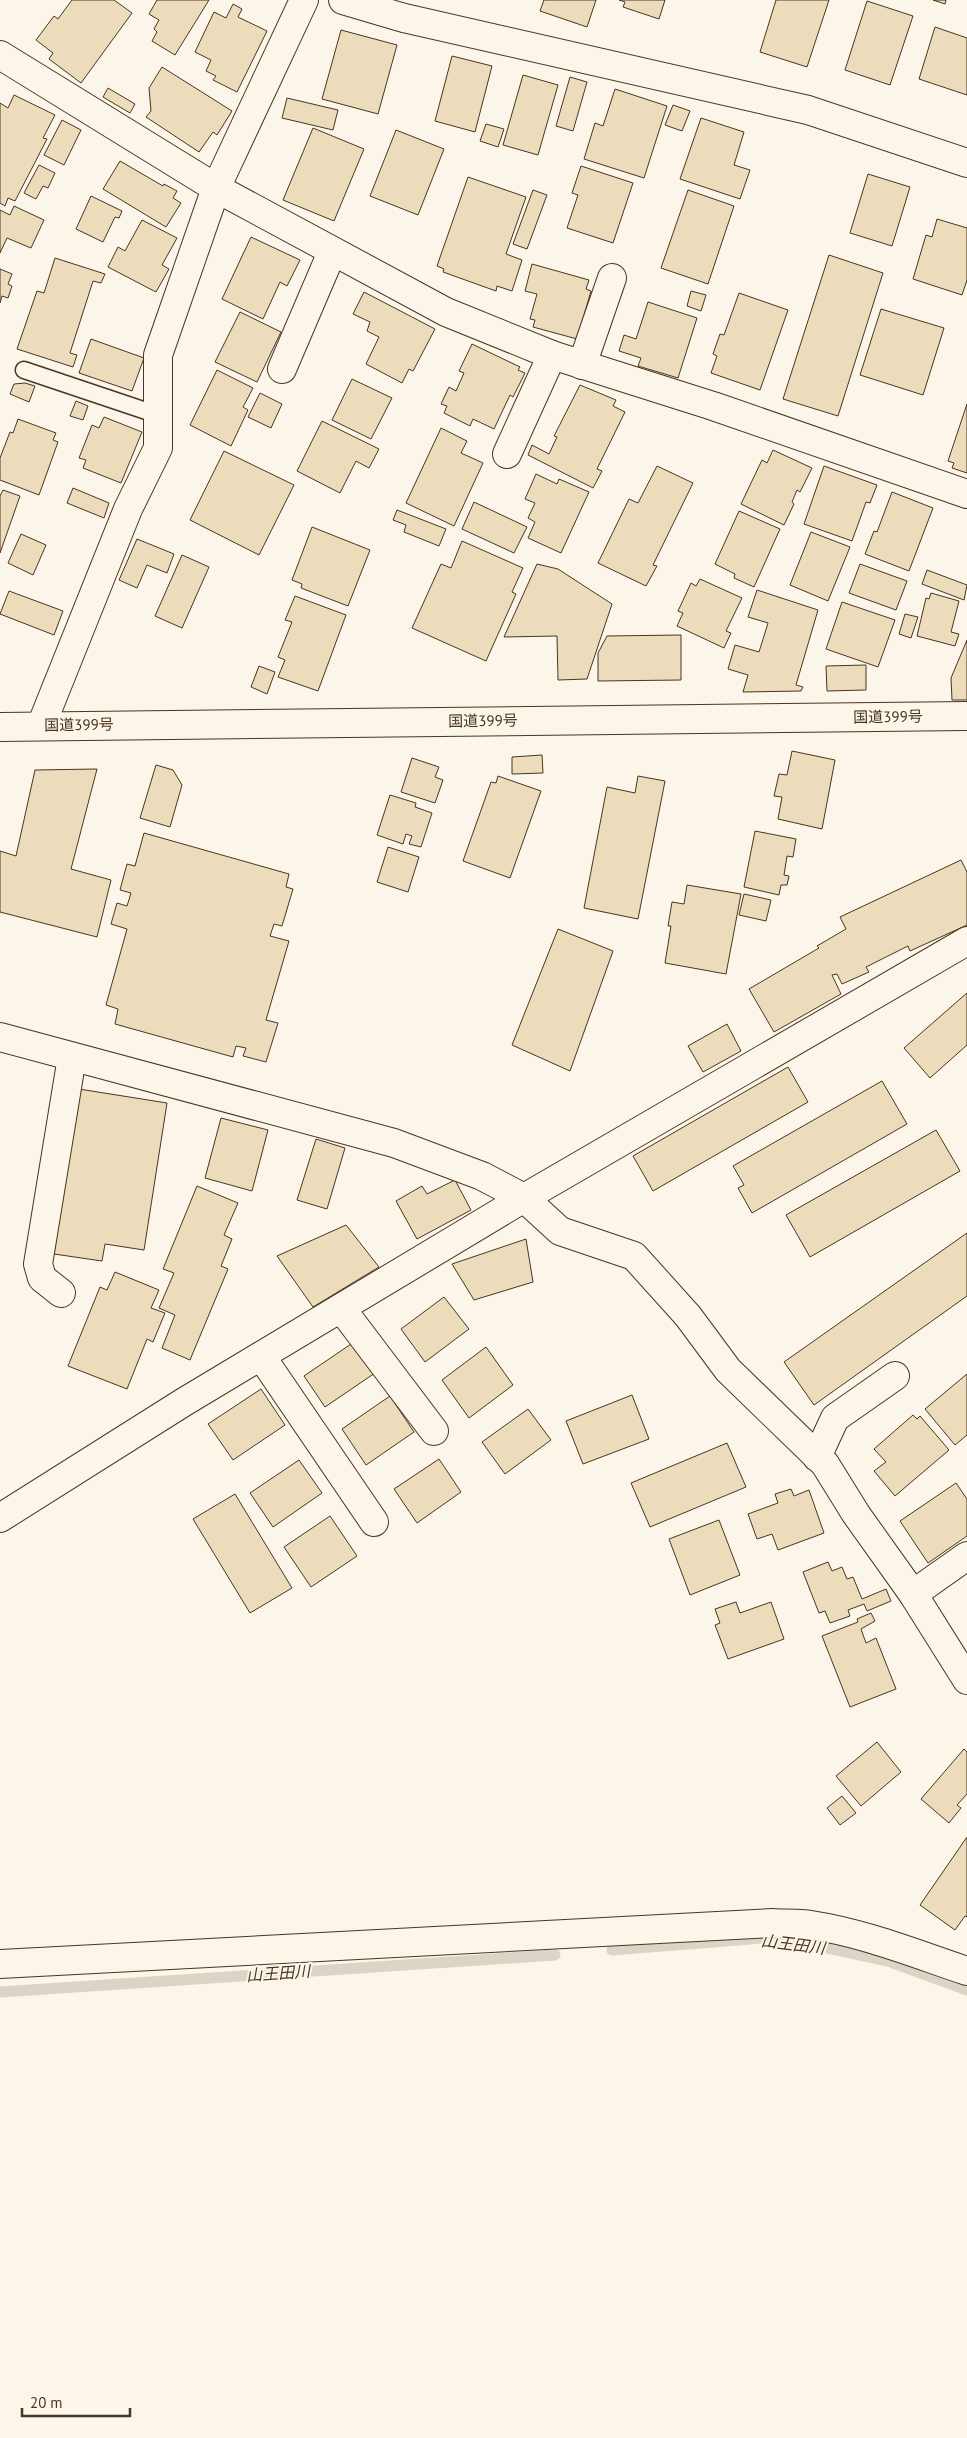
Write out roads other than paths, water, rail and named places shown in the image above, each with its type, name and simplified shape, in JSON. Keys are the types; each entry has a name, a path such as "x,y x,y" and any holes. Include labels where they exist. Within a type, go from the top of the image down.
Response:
{"main road":[{"path":"41,726 128,509 158,448 158,355 216,188 304,0"},
{"path":"343,0 404,18 808,110 967,163"},
{"path":"0,55 216,188 446,312 552,355 713,406 967,494"},
{"path":"282,369 332,252"},
{"path":"582,365 612,278"},
{"path":"507,454 552,355"},
{"name":"国道399号","path":"0,727 967,716"},
{"path":"0,1518 261,1356 524,1198 967,941"},
{"path":"0,1037 394,1143 482,1176 524,1198 560,1231 634,1256 688,1316 728,1370 824,1464 856,1514 913,1594 967,1680"},
{"path":"62,1293 42,1278 38,1264 72,1056"},
{"path":"341,1308 434,1432"},
{"path":"261,1356 374,1522"},
{"path":"817,1457 835,1418 895,1376"},
{"path":"913,1594 967,1556"},
{"path":"0,1964 772,1923 810,1925 844,1932 878,1941 967,1971"}],"lane":[{"path":"24,370 158,415"}],"waterway":[{"name":"山王田川","path":"612,1950 763,1938 809,1944 888,1961 967,1990"},
{"name":"山王田川","path":"0,1992 555,1955"}]}
